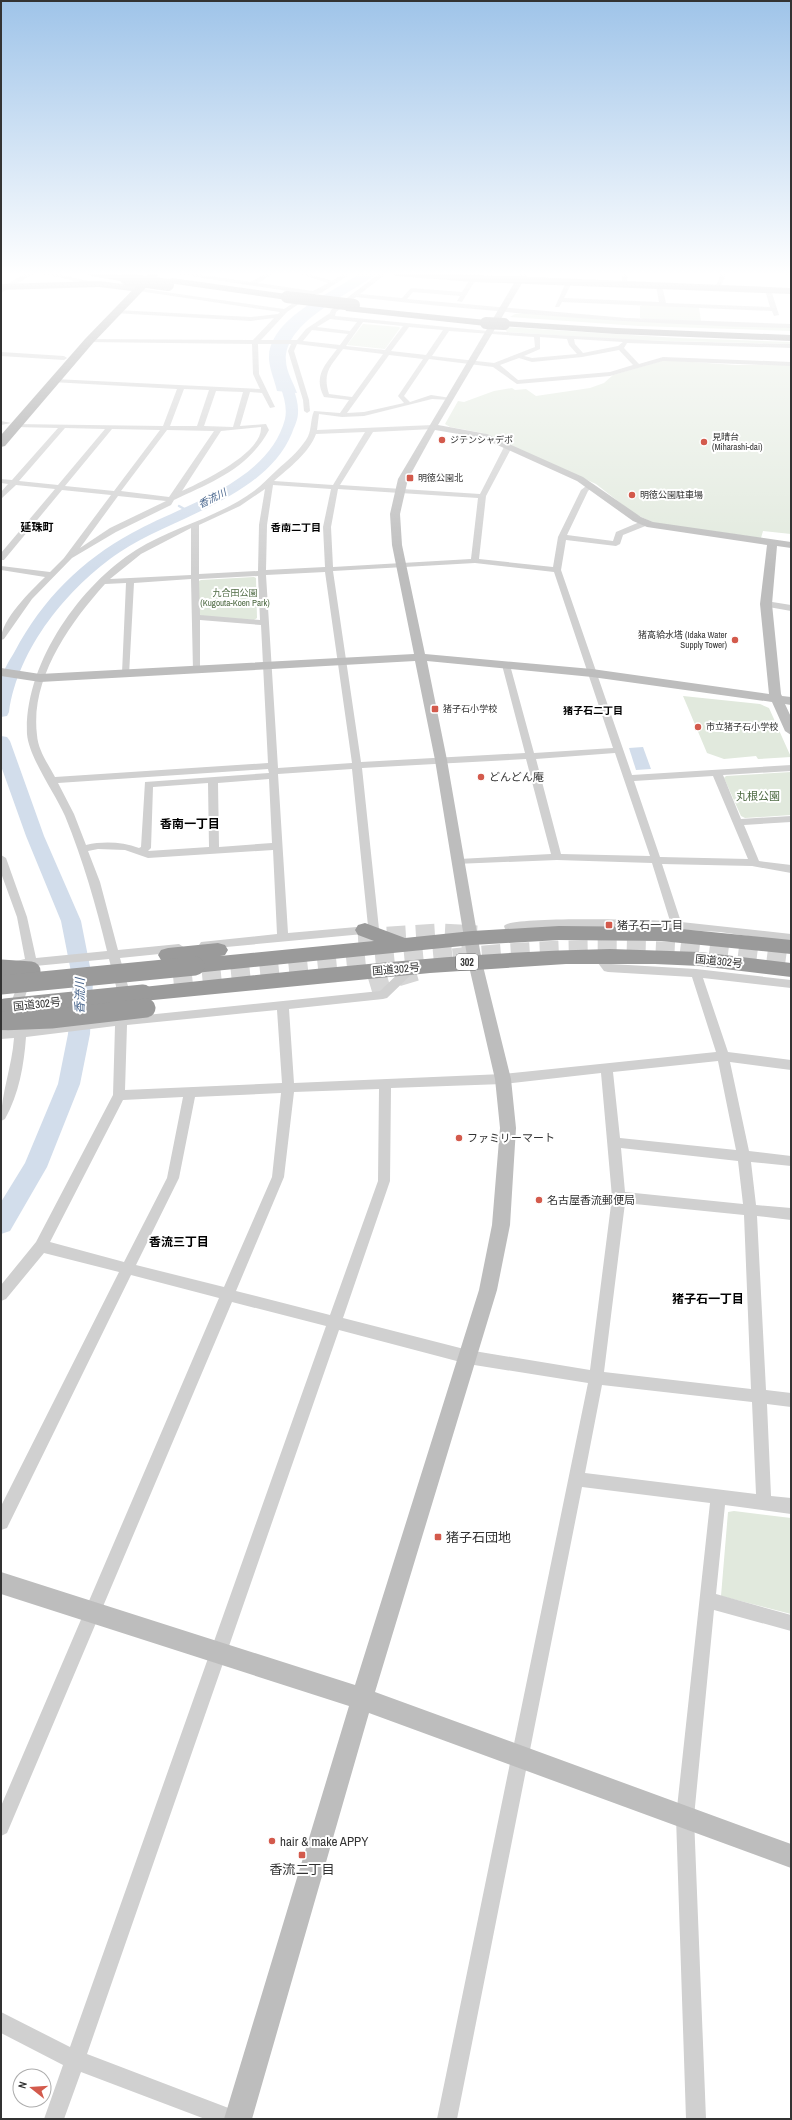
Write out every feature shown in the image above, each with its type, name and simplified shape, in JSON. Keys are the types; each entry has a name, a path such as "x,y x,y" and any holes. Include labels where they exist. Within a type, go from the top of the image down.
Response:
{"highway":[{"path":"1,443 6,426 52,372"},
{"path":"6,426 62,372"},
{"name":"国道302号","path":"1,985 405,945 550,928 784,941"},
{"path":"1,967 31,967 168,955 376,933 388,940 405,945"},
{"name":"国道302号","path":"1,1008 145,1001 411,968 475,962 598,955 688,958 791,970"},
{"path":"1,973 31,967"},
{"path":"1,1021 51,1019 145,1001 370,985"}],"street":[{"path":"256,372 272,407"},
{"path":"297,372 306,400 307,411"},
{"path":"323,372 322,386 326,396 354,399"},
{"path":"342,415 373,372"},
{"path":"407,403 401,396 417,372"},
{"path":"238,2119 362,1699 488,1290 501,1225 508,1128 503,1079 475,962 441,761 401,567 395,522 399,492 410,465 465,372"},
{"path":"504,372 517,382 610,374 618,372"},
{"path":"54,381 265,391"},
{"path":"67,560 166,426 181,388"},
{"path":"200,428 213,389"},
{"path":"236,428 247,390"},
{"path":"1,1295 42,1246 120,1095 122,986 110,955 95,882 83,849 53,780 36,750 32,735 36,677 57,640 78,609 120,565 138,552 195,523 237,504 270,483 303,450 313,432 316,412 342,415 364,414 407,403 418,402 431,397 449,400"},
{"path":"1,481 171,499 222,475 257,445 265,430 264,425 219,429 166,426 6,426"},
{"path":"1,497 63,426"},
{"path":"1,558 111,426"},
{"path":"313,432 433,427 484,436 590,485 637,520 668,528 791,545"},
{"path":"1,637 29,597 67,560 113,530 168,503 219,429"},
{"path":"31,967 50,961 283,938 362,934 374,929 357,766 329,570 327,527 335,487 370,430"},
{"path":"475,561 482,496 508,447"},
{"path":"270,483 482,496"},
{"path":"270,483 263,525 262,574 283,938"},
{"path":"590,485 585,490 562,537 557,570 629,778 676,923"},
{"path":"562,537 616,544 619,534 645,522"},
{"path":"195,523 196,669"},
{"path":"772,543 766,604 776,699 791,731"},
{"path":"103,582 401,567 475,561 557,570"},
{"path":"1,568 51,575"},
{"path":"126,673 130,581"},
{"path":"766,604 791,608"},
{"path":"195,617 265,623"},
{"path":"1,672 36,677 419,657 592,673 791,701"},
{"path":"506,665 557,857"},
{"path":"53,780 274,771 619,750"},
{"path":"629,778 791,768"},
{"path":"141,852 146,848 148,784 212,780 274,771"},
{"path":"717,773 755,863"},
{"path":"212,780 214,851"},
{"path":"738,822 791,819"},
{"path":"83,849 116,846 126,847 148,855 278,846"},
{"path":"459,862 557,857 755,863 791,869"},
{"path":"1,858 22,917 31,967 18,1000 21,1033 20,1051 11,1091 1,1116"},
{"path":"509,926 550,928 676,923 784,941"},
{"path":"598,955 608,968 696,973 791,984"},
{"path":"1,1035 106,1022 383,995 411,968"},
{"path":"696,973 723,1056 744,1156 750,1210 764,1503"},
{"path":"1,1827 278,1177 288,1088 284,1005"},
{"path":"120,1095 503,1079 723,1056 791,1065"},
{"path":"447,2119 596,1378 619,1197 607,1068"},
{"path":"54,2119 384,1182 385,1084"},
{"path":"1,1522 173,1178 190,1092"},
{"path":"614,1142 791,1160"},
{"path":"619,1197 791,1214"},
{"path":"42,1246 468,1357 596,1378 791,1400"},
{"path":"576,1479 791,1506"},
{"path":"696,2119 685,1817 718,1497"},
{"path":"1,1583 362,1699 791,1856"},
{"path":"707,1600 791,1623"},
{"path":"1,2022 75,2060 232,2119"}],"green space":[{"path":"624,372 791,372 791,534 763,531 761,538 654,523 633,513 596,484 483,433 450,427 445,424 458,401 464,402 494,391 512,388 515,390 526,389 536,396 590,388 604,383 613,375"},
{"name":"九合田公園 (Kugouta-Koen Park)","path":"256,578 257,618 254,620 202,616 199,614 199,581"},
{"path":"683,696 760,704 769,708 791,757 758,759 756,756 724,759 707,753"},
{"name":"丸根公園","path":"791,772 791,815 745,818 741,816 724,778 726,776"},
{"path":"734,1511 791,1518 791,1614 721,1596 728,1512"}],"water":[{"path":"272,372 289,372 297,393 277,391"},
{"path":"643,747 651,769 636,770 629,748"}],"waterway":[{"name":"香流川","path":"1,712 4,695 10,679 33,632 53,605 76,580 102,558 138,535 217,497 242,482 264,464 281,444 291,420 292,406 280,372"},
{"name":"香流川","path":"179,506 188,511"},
{"name":"香流川","path":"1,741 35,836 71,921 83,982 79,1034 69,1084 35,1167 1,1224"}],"tunnel":[{"path":"358,938 439,933 477,935"},
{"path":"681,943 791,957"},
{"path":"173,976 470,947"},
{"path":"453,958 575,950 636,950 697,953"},
{"path":"370,985 421,970"}],"place":[{"name":"ジテンシャデポ","path":"442,440"},
{"name":"見晴台 (Miharashi-dai)","path":"704,442"},
{"name":"明徳公園北","path":"410,478"},
{"name":"明徳公園駐車場","path":"632,495"},
{"name":"猪高給水塔 (Idaka Water Supply Tower)","path":"735,640"},
{"name":"猪子石小学校","path":"435,709"},
{"name":"市立猪子石小学校","path":"698,727"},
{"name":"どんどん庵","path":"481,777"},
{"name":"猪子石一丁目","path":"609,925"},
{"name":"ファミリーマート","path":"459,1138"},
{"name":"名古屋香流郵便局","path":"539,1200"},
{"name":"猪子石団地","path":"438,1537"},
{"name":"hair & make APPY","path":"272,1841"},
{"name":"香流二丁目","path":"302,1855"}],"district":[{"name":"延珠町","path":"37,527"},
{"name":"香南二丁目","path":"296,527"},
{"name":"猪子石二丁目","path":"593,710"},
{"name":"香南一丁目","path":"190,824"},
{"name":"香流三丁目","path":"179,1242"},
{"name":"猪子石一丁目","path":"708,1299"}]}
